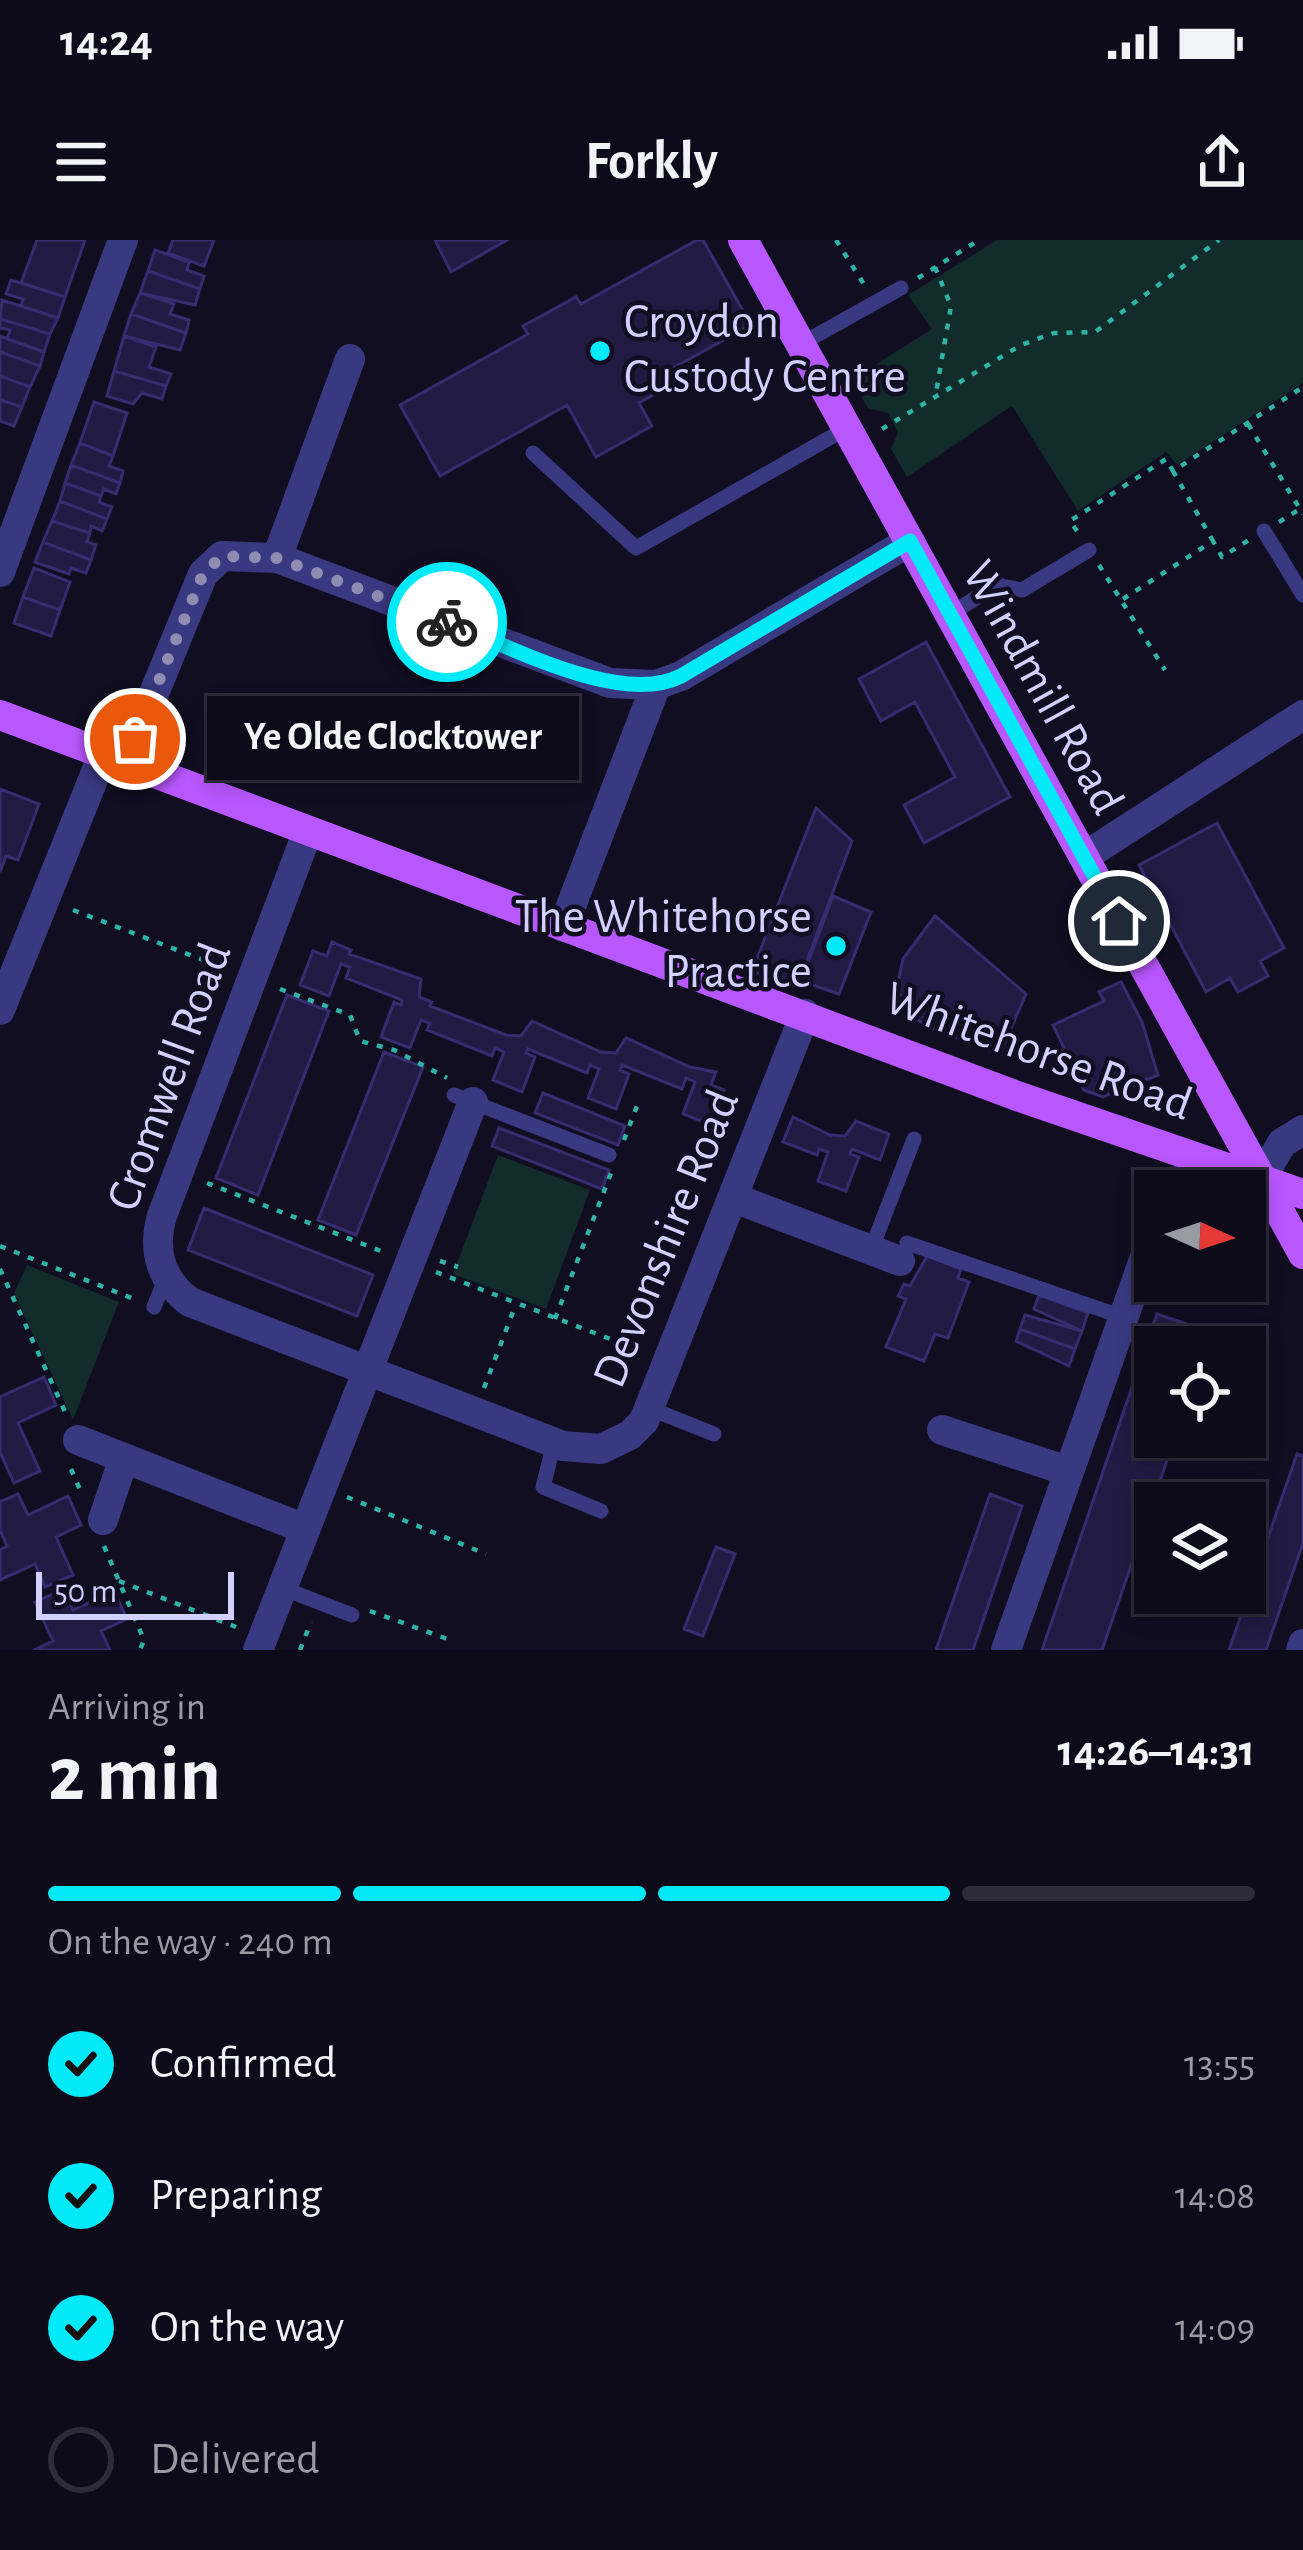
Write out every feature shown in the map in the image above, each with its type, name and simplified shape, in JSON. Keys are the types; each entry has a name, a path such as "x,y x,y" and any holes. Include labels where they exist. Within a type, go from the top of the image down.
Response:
{"main road":[{"name":"Windmill Road","path":"743,240 1257,1170"},
{"name":"Whitehorse Road","path":"0,716 1017,1096 1235,1170"},
{"name":"Whitehorse Road","path":"1266,1181 1303,1195"},
{"name":"Windmill Road","path":"1266,1186 1303,1254"}],"street":[{"path":"0,572 123,240"},
{"path":"277,558 350,359"},
{"path":"0,1010 114,760 212,562 232,554 277,558 610,683 656,685 681,676 910,541"},
{"path":"563,927 656,685"},
{"path":"1084,857 1303,715"},
{"name":"Cromwell Road","path":"308,831 158,1228 157,1252 166,1277 190,1302 367,1372"},
{"name":"Devonshire Road","path":"367,1372 554,1443 590,1450 630,1435 651,1409 805,1014"},
{"path":"260,1644 367,1372 427,1262 463,1099"},
{"path":"1266,1172 1282,1143 1303,1130"},
{"path":"734,1198 871,1250 904,1252"},
{"path":"1006,1650 1134,1286"},
{"path":"942,1430 1068,1471"},
{"path":"78,1440 305,1529"},
{"path":"103,1520 124,1461"}],"lane":[{"path":"801,344 901,288"},
{"path":"533,453 635,548 852,436"},
{"path":"1264,531 1303,595"},
{"path":"950,614 998,585 1022,590 1089,550"},
{"path":"463,1099 615,1154"},
{"path":"871,1250 914,1139"},
{"path":"1180,1170 1188,1154"},
{"path":"904,1252 1123,1317"},
{"path":"154,1307 166,1277"},
{"path":"651,1409 714,1434"},
{"path":"554,1443 542,1487 601,1510"},
{"path":"282,1588 352,1615"}],"path":[{"path":"836,240 875,302"},
{"path":"901,288 979,240"},
{"path":"852,436 1022,345 1054,333 1095,332 1219,240"},
{"path":"935,267 951,306 936,393"},
{"path":"1173,471 1303,388"},
{"path":"1070,521 1166,459 1222,557 1301,512 1248,424"},
{"path":"1165,670 1121,600 1213,542"},
{"path":"48,900 350,1016 360,1041 394,1050 446,1075 463,1099"},
{"path":"555,1318 637,1106"},
{"path":"179,1173 427,1262 516,1304 670,1362"},
{"path":"0,1246 154,1307"},
{"path":"427,1262 458,1268"},
{"path":"474,1414 516,1304"},
{"path":"322,1486 486,1554"},
{"path":"118,1581 260,1644"},
{"path":"300,1650 318,1601"},
{"path":"352,1615 376,1609 453,1641"}],"green space":[{"path":"997,240 1303,240 1303,383 1177,465 1166,452 1078,511 1012,406 907,477 891,449 898,433 888,413 868,408 851,380 932,329 908,295"},
{"path":"498,1155 590,1190 546,1309 453,1274"},
{"path":"27,1265 119,1302 73,1420 14,1293"}],"building":[{"path":"37,240 85,240 65,297 21,283"},
{"path":"173,240 214,240 204,266 168,253"},
{"path":"435,240 507,240 451,272"},
{"name":"Croydon Custody Centre","path":"703,240 751,325 673,368 680,380 639,403 652,426 596,457 567,405 440,476 400,405 528,334 523,326 576,297 581,304"},
{"path":"155,250 189,262 187,270 204,276 200,289 148,271"},
{"path":"148,271 200,289 195,305 140,293"},
{"path":"11,280 65,297 58,318 21,306 23,299 6,294"},
{"path":"140,293 174,304 170,314 189,320 186,333 131,314"},
{"path":"2,300 58,318 50,334 0,319"},
{"path":"131,314 186,333 180,350 124,336"},
{"path":"0,319 50,334 44,352 7,339 10,330 0,328"},
{"path":"0,336 44,352 40,366 0,352"},
{"path":"124,336 156,347 149,367 171,374 166,386 114,371"},
{"path":"0,352 40,366 30,387 0,376"},
{"path":"114,371 166,386 162,399 142,393 133,404 107,396"},
{"path":"0,376 30,387 22,407 0,400"},
{"path":"0,400 22,407 14,426 0,421"},
{"path":"94,402 127,413 113,456 80,443"},
{"path":"80,443 113,456 109,466 123,471 120,483 71,465"},
{"path":"71,465 120,483 116,494 104,489 101,496 65,483"},
{"path":"65,483 101,496 99,502 112,507 107,519 60,501"},
{"path":"60,501 107,519 102,531 91,526 90,533 52,521"},
{"path":"52,521 90,533 87,542 96,545 91,560 43,542"},
{"path":"43,542 91,560 86,573 71,568 69,574 35,562"},
{"path":"34,568 70,582 60,610 23,597"},
{"path":"23,597 60,610 51,636 14,623"},
{"path":"926,642 1010,797 924,843 904,805 955,777 915,702 881,721 859,679"},
{"path":"0,789 39,804 18,860 6,856 0,872"},
{"path":"816,808 852,841 797,987 752,971"},
{"path":"1217,823 1284,948 1260,961 1268,976 1238,992 1230,978 1206,992 1139,865"},
{"name":"The Whitehorse Practice","path":"833,896 871,912 839,994 801,981"},
{"path":"935,916 1026,994 1000,1054 928,1027 908,1013 897,987 903,959"},
{"path":"332,942 351,950 349,954 421,979 419,997 432,1002 430,1006 506,1035 521,1036 532,1021 601,1052 616,1053 626,1038 690,1067 716,1072 711,1085 724,1090 711,1125 683,1114 695,1082 686,1078 682,1089 622,1065 620,1070 629,1074 616,1109 588,1098 599,1069 590,1065 587,1073 528,1049 526,1053 535,1057 522,1092 493,1080 504,1052 495,1048 492,1056 427,1030 430,1023 421,1020 410,1048 381,1037 394,1002 401,1005 402,1000 346,978 350,967 341,964 329,996 300,985 313,951 327,956"},
{"path":"1121,982 1142,1022 1158,1075 1103,1097 1084,1090 1053,1025 1104,1001 1099,992"},
{"path":"287,995 329,1011 258,1195 216,1178"},
{"path":"384,1052 423,1067 356,1235 318,1220"},
{"path":"543,1093 625,1126 618,1145 535,1113"},
{"path":"793,1117 830,1135 845,1136 856,1121 889,1134 880,1160 852,1149 850,1154 859,1157 846,1191 818,1181 828,1152 819,1149 817,1155 783,1142"},
{"path":"499,1128 609,1170 602,1189 492,1146"},
{"path":"204,1208 373,1275 357,1316 188,1250"},
{"path":"927,1256 961,1269 958,1278 969,1282 948,1338 935,1334 924,1361 886,1347 906,1299 898,1296 904,1284 910,1286"},
{"path":"1039,1295 1088,1313 1082,1331 1034,1309"},
{"path":"1157,1314 1192,1326 1153,1326"},
{"path":"1025,1315 1082,1331 1075,1349 1020,1329"},
{"path":"1020,1329 1075,1349 1069,1366 1016,1341"},
{"path":"44,1377 56,1405 18,1423 40,1471 14,1483 0,1452 0,1397"},
{"path":"1134,1381 1134,1458 1168,1458 1160,1482 1134,1482 1134,1557 1102,1650 1042,1650"},
{"path":"1297,1454 1303,1456 1303,1543 1266,1650 1229,1650 1241,1614 1266,1614 1266,1543"},
{"path":"18,1494 28,1515 68,1496 81,1525 56,1537 73,1575 45,1587 35,1564 0,1580 0,1550 7,1546 0,1530 0,1502"},
{"path":"990,1494 1022,1506 973,1650 936,1650"},
{"path":"716,1547 735,1554 703,1636 684,1629"},
{"path":"64,1589 73,1610 114,1591 127,1619 101,1631 110,1650 34,1650 53,1641 35,1602"}],"way so far":[{"path":"135,739 203,574 222,556 264,554 447,622"}],"place":[{"name":"Croydon Custody Centre","path":"600,351"},
{"name":"Ye Olde Clocktower","path":"135,739"},
{"name":"The Whitehorse Practice","path":"836,946"}],"route":[{"path":"447,622 610,683 656,685 681,676 910,541 1119,921"}]}
